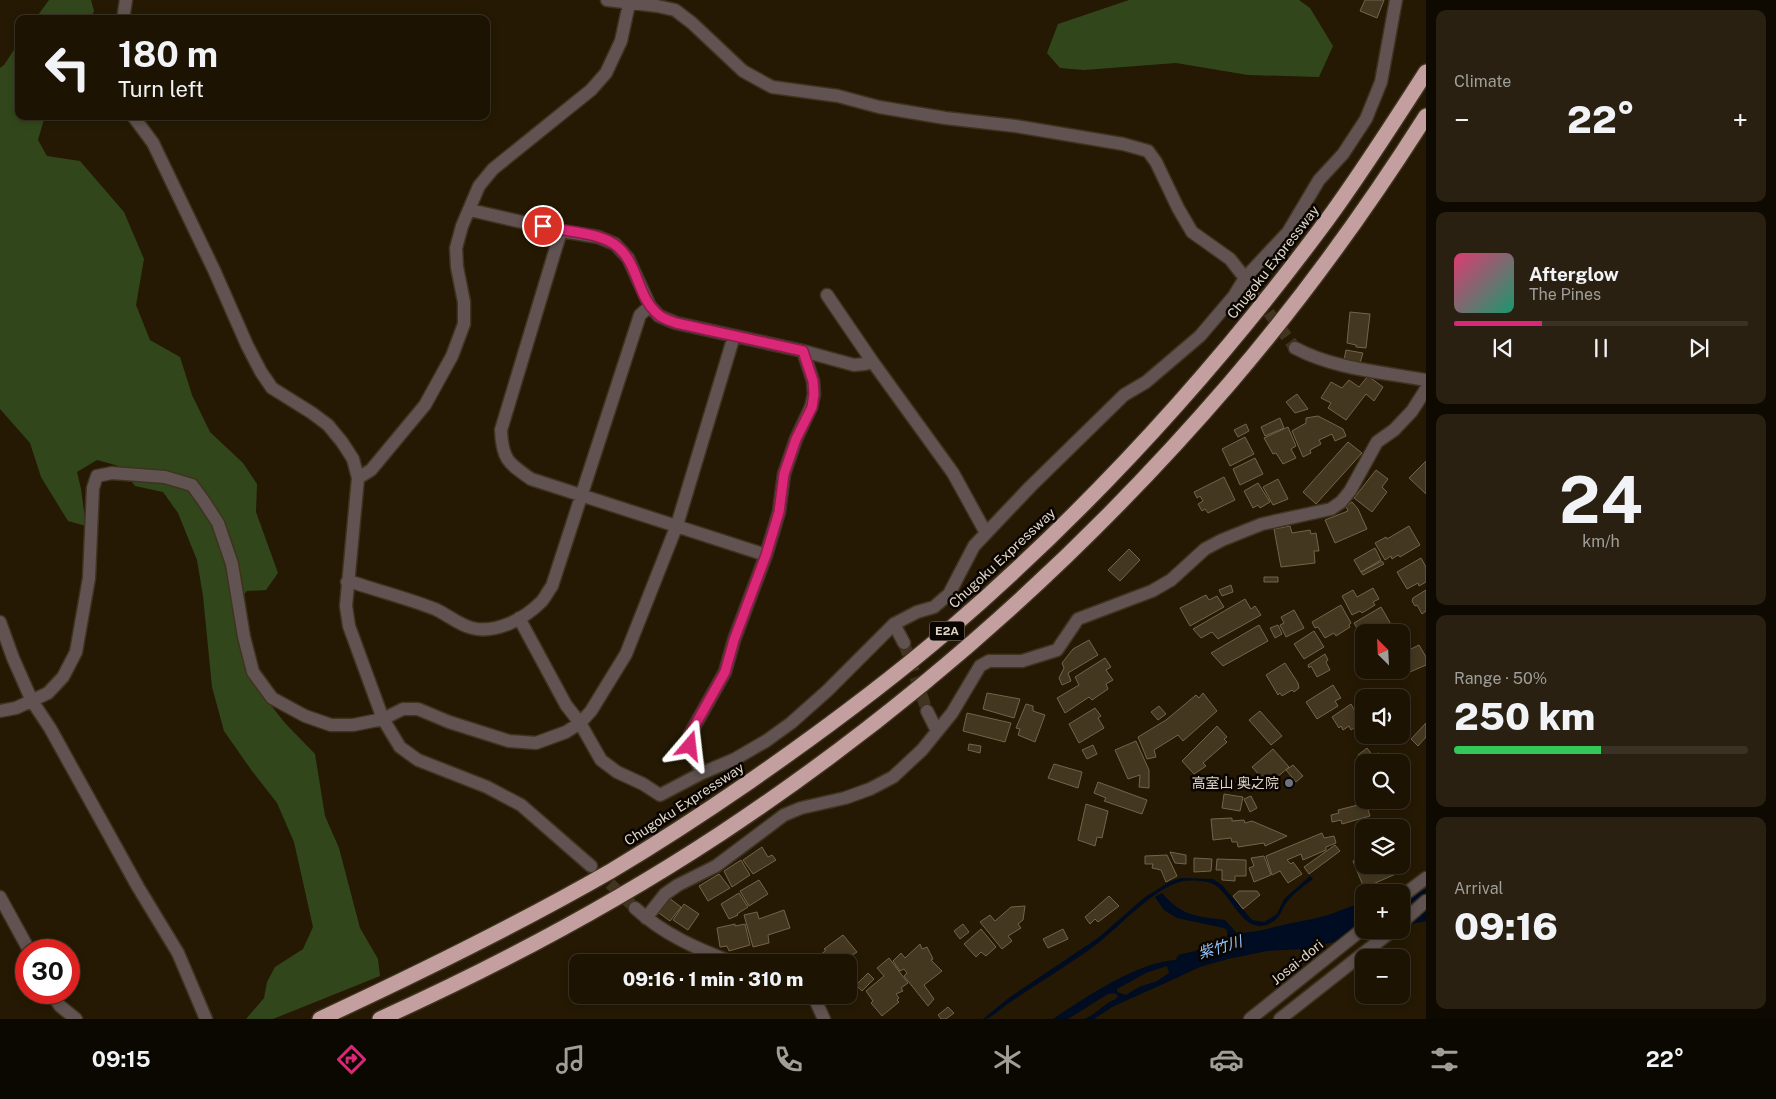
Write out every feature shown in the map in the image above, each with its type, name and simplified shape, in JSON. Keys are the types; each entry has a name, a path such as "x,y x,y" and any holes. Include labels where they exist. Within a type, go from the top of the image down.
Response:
{"highway":[{"name":"Chugoku Expressway","path":"320,1019 512,926 613,870 785,757 865,697 949,630 1091,496 1154,430 1214,361 1274,290 1328,218 1426,72"},
{"name":"E2A","path":"380,1019 430,996 618,897 719,834 799,778 884,714 963,650 1040,581 1108,515 1230,382 1290,309 1347,234 1426,116"}],"street":[{"path":"124,15 126,0"},
{"path":"608,0 675,10 692,23 743,71 772,87 838,96 879,107 944,118 1015,126 1123,144 1148,151 1156,162 1192,232 1230,259 1253,292"},
{"path":"520,618 566,705 580,723 601,760 617,772 643,784 660,795 766,742 827,691 894,624 917,612 934,607 949,594 974,546 986,533 1124,395 1146,382 1200,336 1234,296 1245,278 1288,232 1319,180 1343,154 1366,119 1381,82 1396,0"},
{"path":"358,478 371,470 425,405 452,356 464,324 464,302 457,267 456,248 462,226 480,186 493,169 591,90 606,73 620,41 629,4"},
{"path":"136,120 153,143 161,159 261,372 272,388 328,425 342,442 352,459 358,478 347,582 346,606 349,626 383,719 400,748 418,760 487,787 521,805 591,866"},
{"path":"470,210 561,231 598,236 614,244 628,258 650,306 659,316 676,323 803,351 854,365 872,361"},
{"path":"561,231 501,430 501,448 511,465 531,479 766,555"},
{"path":"827,295 872,361 953,472 986,533"},
{"path":"347,582 434,609 472,628 485,630 501,628 520,618 541,602 552,586 640,315 650,306"},
{"path":"0,711 16,708 48,693 63,677 76,652 89,578 93,488 97,476 112,473 131,473 165,477 192,485 218,523 232,564 244,637 253,672 272,698 305,716 331,725 353,726 383,719 403,709 418,709 449,722 510,741 536,743 566,732 580,723 591,711 626,654 677,525 734,336"},
{"path":"1295,348 1314,358 1426,380"},
{"path":"702,773 690,746 690,734 725,672 734,640 766,555 779,512 784,474 796,439 812,407 813,381 803,351"},
{"path":"646,918 666,894 678,885 716,866 784,815 802,808 845,798 870,789 893,777 922,750 952,713 980,666 989,661 1022,661 1057,650 1078,619 1152,591 1171,580 1205,549 1222,540 1262,524 1330,509 1341,502 1350,491 1377,442 1394,430 1412,411 1426,389"},
{"path":"0,622 32,701 50,728 138,887 178,953 206,1019"},
{"path":"894,624 904,642"},
{"path":"927,711 937,731"},
{"path":"1410,891 1423,880"},
{"path":"0,897 22,939"},
{"path":"1410,915 1426,902"},
{"path":"635,908 670,935 710,954"},
{"name":"Josai-dori","path":"1250,1019 1355,935"},
{"path":"1280,1019 1382,939"},
{"path":"59,1004 76,1019"},
{"path":"817,1004 824,1019"}],"green space":[{"path":"49,0 91,0 94,11 92,15 38,15"},
{"path":"1129,0 1299,0 1310,8 1333,46 1319,77 1248,75 1176,63 1084,70 1060,68 1047,53 1058,24"},
{"path":"15,48 15,120 44,120 38,140 47,156 80,161 124,212 144,259 136,305 150,340 180,357 192,395 210,432 243,463 257,484 256,512 278,573 266,590 247,591 234,605 242,658 258,689 285,723 315,754 325,816 339,848 360,928 378,959 380,976 273,1019 246,1019 264,998 267,982 275,967 303,949 313,927 294,842 277,803 224,731 212,687 203,596 197,560 178,513 163,492 135,486 119,466 97,460 77,472 86,526 68,521 41,477 30,443 0,409 0,68"}],"water":[{"path":"1310,876 1313,879 1285,904 1274,921 1264,926 1255,925 1247,921 1220,889 1213,884 1183,881 1172,885 1138,908 1086,952 993,1015 983,1019 1010,997 1098,938 1145,897 1169,882 1181,878 1213,879 1222,885 1252,920 1264,922 1277,914 1284,899"},
{"path":"1426,889 1426,921 1410,924 1410,892"},
{"name":"紫竹川","path":"1162,893 1177,907 1190,914 1225,920 1237,933 1244,933 1318,918 1355,905 1355,937 1304,949 1267,951 1228,959 1200,967 1112,1007 1094,1019 1084,1019 1116,999 1118,996 1115,993 1108,994 1068,1019 1053,1019 1112,982 1145,967 1176,960 1178,955 1195,951 1227,936 1227,930 1224,928 1177,918 1164,910 1155,897","holes":["1167,966 1169,973 1157,981 1139,987 1126,995 1117,992 1117,989 1146,973"]}],"building":[{"path":"1365,0 1384,0 1377,18 1360,11"},
{"path":"1350,312 1370,314 1366,348 1356,347 1356,345 1347,343"},
{"path":"1346,350 1363,353 1360,363 1344,360"},
{"path":"1368,376 1383,387 1374,401 1366,394 1346,420 1328,408 1331,403 1321,398 1331,382 1342,388 1349,380 1359,387"},
{"path":"1297,394 1308,409 1295,413 1286,402"},
{"path":"1318,416 1343,429 1346,436 1335,441 1332,434 1319,440 1321,444 1310,450 1311,453 1303,457 1292,431 1306,423 1306,418"},
{"path":"1280,418 1284,428 1265,436 1261,427"},
{"path":"1246,424 1249,431 1238,437 1234,430"},
{"path":"1288,427 1296,446 1291,449 1296,458 1283,464 1276,453 1273,454 1264,438"},
{"path":"1245,437 1254,454 1230,466 1222,449"},
{"path":"1348,442 1362,453 1316,504 1303,492"},
{"path":"1255,458 1263,474 1240,485 1233,469"},
{"path":"1426,461 1426,494 1409,478"},
{"path":"1376,470 1388,479 1382,487 1387,492 1372,512 1354,498"},
{"path":"1224,477 1235,500 1208,513 1205,509 1202,511 1198,504 1203,501 1200,496 1197,498 1194,492"},
{"path":"1278,479 1288,499 1273,505 1263,487"},
{"path":"1258,483 1270,502 1260,508 1258,505 1253,508 1244,491"},
{"path":"1352,502 1358,509 1367,529 1335,543 1325,520 1348,511 1346,506"},
{"path":"1290,526 1292,533 1310,530 1311,534 1316,533 1319,551 1314,551 1315,563 1281,567 1274,529"},
{"path":"1409,526 1420,545 1400,557 1398,555 1392,559 1391,556 1385,560 1375,543 1386,537 1387,539"},
{"path":"1375,548 1381,560 1361,572 1354,560"},
{"path":"1129,549 1140,560 1120,581 1108,570"},
{"path":"1421,558 1426,567 1426,582 1419,586 1418,583 1407,589 1397,572"},
{"path":"1382,561 1384,564 1363,575 1361,572"},
{"path":"1264,577 1278,577 1278,582 1264,582"},
{"path":"1231,585 1233,592 1222,596 1219,590"},
{"path":"1373,588 1379,599 1373,602 1375,605 1362,613 1360,611 1352,615 1342,596 1353,590 1357,597"},
{"path":"1426,590 1426,611 1422,614 1417,605 1415,606 1412,601 1413,598"},
{"path":"1206,595 1209,600 1217,596 1224,607 1190,626 1180,608"},
{"path":"1245,599 1251,609 1255,606 1261,615 1218,639 1212,632 1201,638 1193,629"},
{"path":"1341,605 1351,623 1350,627 1336,636 1334,633 1325,638 1318,627 1315,628 1312,622"},
{"path":"1381,607 1391,624 1355,625 1354,623"},
{"path":"1294,610 1304,628 1286,637 1280,625 1284,623 1281,617"},
{"path":"1259,625 1268,641 1223,666 1211,653"},
{"path":"1278,625 1282,634 1275,638 1270,628"},
{"path":"1314,631 1324,647 1304,659 1294,644"},
{"path":"1089,640 1098,655 1068,673 1071,681 1062,685 1059,678 1064,668 1062,663 1073,649"},
{"path":"1419,645 1426,657 1426,665 1410,672 1410,650"},
{"path":"1325,654 1330,670 1317,677 1311,666 1309,668 1308,665"},
{"path":"1105,658 1111,667 1106,670 1113,680 1106,684 1108,689 1092,700 1089,697 1065,713 1057,698 1079,685 1075,677"},
{"path":"1285,663 1298,683 1299,688 1282,696 1280,693 1278,695 1266,675"},
{"path":"1333,685 1341,698 1335,701 1338,706 1317,719 1306,702"},
{"path":"987,693 1020,699 1014,718 983,709"},
{"path":"1203,693 1217,711 1183,741 1178,735 1154,750 1156,757 1147,759 1138,737 1166,720 1196,695 1199,698"},
{"path":"1026,704 1033,706 1033,711 1045,715 1035,742 1018,735 1020,729 1016,728"},
{"path":"1351,704 1355,711 1355,727 1351,730 1349,726 1343,730 1341,726 1339,728 1332,717"},
{"path":"1159,706 1166,714 1158,720 1151,712"},
{"path":"1095,708 1101,716 1098,718 1104,728 1079,743 1069,724"},
{"path":"1260,711 1282,736 1271,745 1249,720"},
{"path":"967,713 1011,723 1005,742 963,731"},
{"path":"1426,723 1426,737 1418,746 1411,739"},
{"path":"1217,726 1227,737 1224,739 1227,742 1203,763 1206,766 1194,774 1182,761"},
{"path":"1136,741 1149,770 1149,788 1139,787 1140,775 1128,779 1115,750"},
{"path":"969,744 981,746 980,753 968,750"},
{"path":"1093,745 1097,754 1087,759 1082,750"},
{"path":"1367,748 1372,754 1359,754"},
{"path":"1273,749 1289,767 1268,785 1252,767"},
{"path":"1054,764 1082,772 1078,788 1048,778"},
{"path":"1293,765 1303,776 1296,782 1286,770"},
{"path":"1098,782 1147,800 1142,814 1104,801 1106,798 1094,793"},
{"path":"1224,794 1243,797 1240,811 1222,808"},
{"path":"1251,796 1257,808 1250,812 1244,799"},
{"path":"1086,804 1108,811 1102,838 1097,837 1095,846 1078,840"},
{"path":"1355,806 1355,809 1368,809 1370,816 1342,824 1341,820 1332,822 1331,815 1339,813 1338,810"},
{"path":"1232,818 1232,821 1244,820 1245,823 1252,821 1287,836 1265,846 1264,843 1238,847 1237,842 1232,842 1231,838 1213,840 1211,819"},
{"path":"1322,833 1324,838 1334,836 1336,843 1326,847 1326,850 1303,860 1301,854 1287,860 1291,864 1293,862 1302,874 1288,883 1280,871 1272,875 1266,856"},
{"path":"1335,845 1340,851 1309,874 1304,867"},
{"path":"762,847 768,857 772,855 776,860 753,874 743,860"},
{"path":"1170,852 1186,855 1186,864 1175,863"},
{"path":"1167,855 1177,876 1166,882 1161,870 1152,868 1153,864 1145,864 1145,856"},
{"path":"1264,856 1271,875 1254,882 1249,868 1254,866 1251,858"},
{"path":"1194,858 1212,859 1211,871 1194,872"},
{"path":"1217,859 1246,860 1246,876 1235,876 1235,881 1222,880 1222,870 1216,870"},
{"path":"741,860 750,875 732,887 724,871"},
{"path":"719,874 730,888 708,901 699,886"},
{"path":"1358,874 1396,874 1373,884 1362,884"},
{"path":"759,880 768,894 749,906 740,891"},
{"path":"1239,891 1257,891 1260,895 1243,909 1233,896"},
{"path":"739,893 748,907 729,919 721,904"},
{"path":"1109,896 1119,906 1098,922 1095,919 1090,924 1085,917"},
{"path":"669,898 681,907 670,921 659,913"},
{"path":"684,904 699,914 688,930 673,920"},
{"path":"1025,906 1023,920 1018,924 1021,928 1008,936 1012,941 1002,949 980,922 990,915 995,921 1011,907"},
{"path":"784,910 790,928 768,935 769,943 753,947 744,915 757,912 759,919"},
{"path":"735,924 735,926 745,924 750,945 729,951 727,946 720,947 717,928"},
{"path":"963,924 969,932 960,939 954,931"},
{"path":"981,929 996,947 986,956 981,952 976,957 964,944"},
{"path":"1063,929 1068,939 1048,948 1043,939"},
{"path":"843,935 857,952 854,954 822,954 826,950 824,949"},
{"path":"920,944 922,949 927,947 933,959 931,960 942,971 924,985 934,999 928,1006 904,976 907,973 904,969 900,971 893,961 901,953 905,958"},
{"path":"889,958 908,983 901,988 903,991 896,994 899,1002 882,1016 871,1003 873,1001 866,991 884,976 877,968"},
{"path":"868,973 874,979 862,991 857,984"},
{"path":"948,1007 954,1013 946,1019 941,1019 938,1015"}],"tunnel":[{"path":"1258,298 1295,348"},
{"path":"904,643 927,711"},
{"path":"597,871 635,908"}],"place":[{"name":"高室山 奥之院","path":"1289,783"}],"route":[{"path":"543,226 561,231 598,236 614,244 628,258 650,306 659,316 676,323 803,351 813,381 812,407 796,439 784,474 779,512 766,555 734,640 725,672 690,734 690,746"}]}
